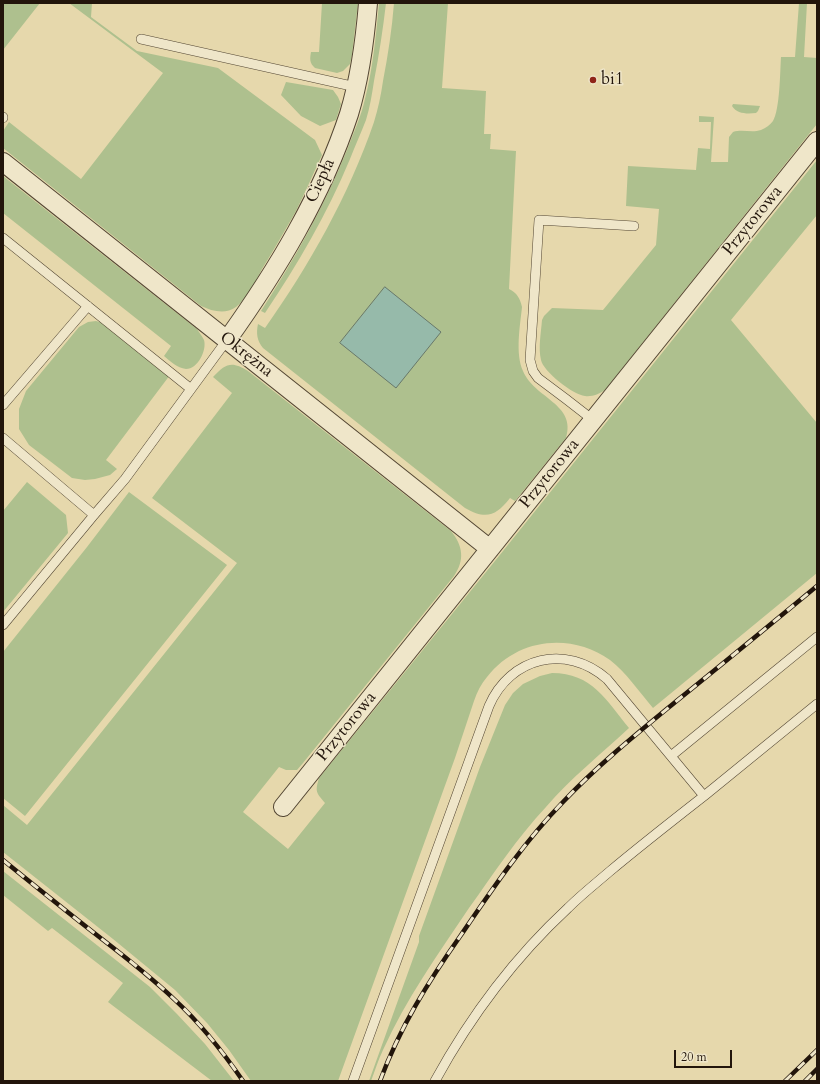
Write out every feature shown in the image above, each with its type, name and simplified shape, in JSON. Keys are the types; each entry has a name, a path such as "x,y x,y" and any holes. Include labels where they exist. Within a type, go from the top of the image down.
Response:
{"street":[{"name":"Ciepła","path":"227,340 282,258 323,178 334,153 349,113 356,88 365,38 368,3"},
{"name":"Przytorowa","path":"283,807 817,141"},
{"name":"Okrężna","path":"3,162 490,549"}],"lane":[{"path":"141,39 356,88"},
{"path":"592,420 538,378 533,371 530,360 539,220 634,226"},
{"path":"3,238 191,389"},
{"path":"3,405 88,306"},
{"path":"3,625 94,514 125,479 227,340"},
{"path":"3,438 94,514"},
{"path":"671,756 817,637"},
{"path":"353,1081 489,706 503,683 520,669 539,661 562,659 586,665 600,673 607,679 704,796"},
{"path":"435,1081 455,1046 508,971 566,909 626,858 817,704"}],"green space":[{"path":"3,3 40,3 3,50"},
{"path":"69,3 92,3 91,17 137,51 218,68 315,140 322,155 296,211 251,290 236,307 223,312 201,306 3,148 3,131 9,122 81,179 163,73"},
{"path":"322,3 358,3 350,64 343,71 337,73 315,68 310,60 311,52 319,52"},
{"path":"379,3 386,3 378,62 366,120 350,159 322,219 289,276 265,313 261,311 297,253 318,213 338,171 359,119 370,75"},
{"path":"394,3 448,3 442,88 486,91 484,134 491,134 490,149 516,151 509,289 518,296 522,307 519,356 523,371 528,380 560,409 568,426 566,438 515,501 510,498 500,509 485,515 472,512 465,508 263,348 259,343 257,331 258,324 265,328 297,280 327,229 353,176 364,149 377,112 390,42"},
{"path":"799,3 807,3 804,57 817,58 817,124 605,390 595,395 588,396 573,392 559,382 543,365 540,351 542,320 552,308 603,310 656,245 659,209 626,206 628,166 696,170 698,148 710,149 711,122 699,122 699,116 714,117 711,162 728,162 729,137 733,132 758,131 771,124 777,108 781,57 795,57"},
{"path":"286,82 333,90 341,104 336,120 320,126 301,116 281,95"},
{"path":"733,104 760,106 756,113 746,113 739,112 734,109 732,106"},
{"path":"817,160 817,215 731,320 817,423 817,573 653,708 616,665 595,651 579,645 545,643 529,647 513,654 499,664 483,682 475,698 455,758 338,1081 251,1081 229,1050 207,1023 175,990 3,852 3,805 27,825 237,563 152,498 232,393 213,377 229,365 238,366 248,371 451,531 458,542 461,553 460,564 454,576 303,763 297,770 286,770 279,767 243,812 288,849 325,803 317,792 319,778"},
{"path":"3,176 197,329 205,344 203,354 198,362 194,366 186,369 171,362 164,356 171,346 3,213"},
{"path":"96,321 106,324 170,375 106,460 117,469 110,475 85,480 72,478 29,445 19,429 19,409 26,391 79,327 88,322"},
{"path":"27,482 66,515 68,533 3,612 3,511"},
{"path":"129,492 227,565 25,816 3,798 3,652"},
{"path":"552,673 566,674 588,683 605,698 629,728 556,796 525,831 506,856 457,925 412,995 392,1031 371,1081 369,1081 480,767 505,705 513,693 523,684 540,676"},
{"path":"3,871 150,987 205,1044 234,1081 212,1081 108,1002 123,983 52,928 48,931 3,895"}],"shaded area":[{"path":"385,287 441,332 396,388 340,343"}],"railway":[{"path":"380,1081 396,1042 437,970 509,866 549,817 591,775 664,711 817,586"},
{"path":"3,860 166,991 203,1029 220,1049 243,1081"},
{"path":"785,1081 817,1050"},
{"path":"805,1081 817,1069"}],"place":[{"name":"bi1","path":"593,80"}]}
